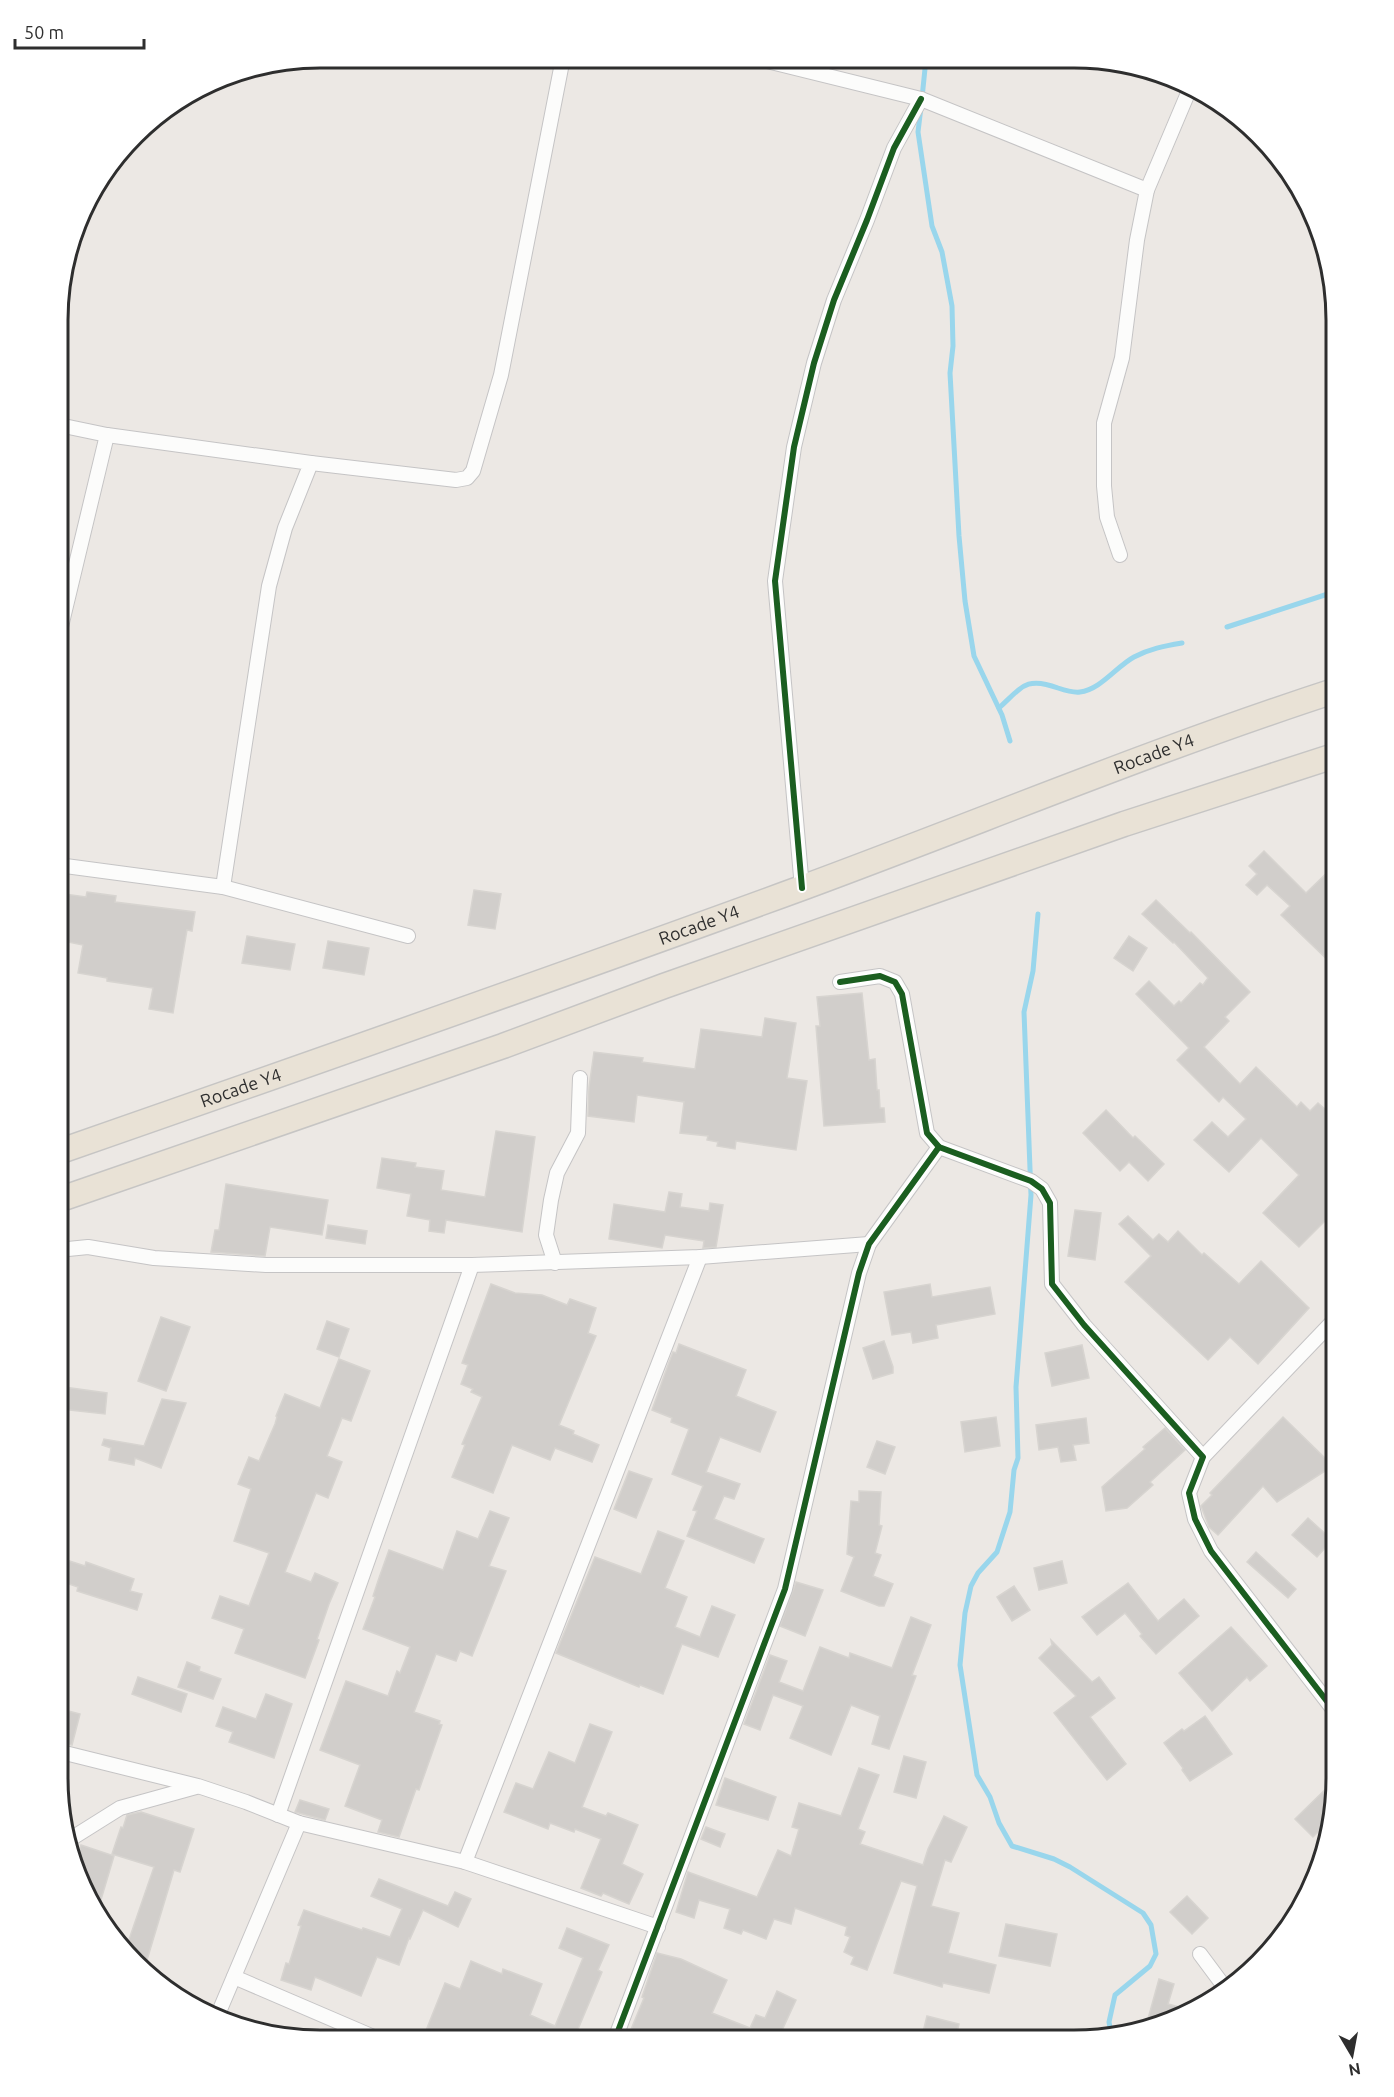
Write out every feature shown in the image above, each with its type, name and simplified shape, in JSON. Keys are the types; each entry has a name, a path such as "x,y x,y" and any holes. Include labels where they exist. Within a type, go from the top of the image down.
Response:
{"highway":[{"path":"1249,719 1326,679"},
{"name":"Rocade Y4","path":"68,1149 489,1002 802,888 1249,719 1326,694"},
{"path":"68,1197 503,1046 664,986 1124,824 1326,760"}],"street":[{"path":"68,427 108,435 311,463 456,480 467,478 473,471 501,375 561,68"},
{"path":"795,68 921,99 1147,190"},
{"path":"1120,555 1107,517 1104,423 1122,358 1137,240 1147,190 1188,94"},
{"path":"802,888 775,581 794,447 814,363 834,300 894,148 921,99"},
{"path":"68,598 108,435"},
{"path":"223,887 269,586 285,528 311,463"},
{"path":"68,866 223,887 408,936"},
{"path":"840,982 880,976 895,982 902,994 927,1134 939,1147 1031,1181 1042,1189 1050,1203 1052,1284 1084,1325 1203,1457"},
{"path":"555,1263 546,1235 557,1173 578,1133 580,1078"},
{"path":"618,2030 785,1589 859,1274 869,1244 939,1147"},
{"path":"68,1249 88,1247 154,1258 266,1265 472,1265 700,1257 869,1244"},
{"path":"465,1862 700,1257"},
{"path":"278,1815 472,1265"},
{"path":"1326,1328 1203,1457 1189,1493 1195,1519 1211,1551 1326,1700"},
{"path":"68,1754 198,1786 299,1824 465,1862 658,1928"},
{"path":"74,1837 120,1808 198,1786"},
{"path":"220,2009 299,1824"},
{"path":"1200,1954 1221,1982"},
{"path":"234,1977 357,2030"}],"building":[{"path":"1264,851 1306,893 1326,874 1326,958 1281,915 1290,906 1267,885 1257,895 1246,885 1257,874 1249,866"},
{"path":"474,890 501,894 495,929 468,925"},
{"path":"87,892 116,896 115,902 195,912 192,931 187,930 173,1013 149,1009 153,988 107,981 107,978 78,973 83,945 68,942 68,894 86,897"},
{"path":"1156,900 1250,992 1225,1017 1229,1021 1204,1047 1240,1084 1256,1067 1297,1107 1301,1102 1310,1111 1318,1103 1326,1108 1326,1220 1299,1247 1263,1213 1299,1175 1261,1138 1229,1172 1194,1140 1212,1122 1228,1137 1246,1119 1223,1097 1219,1102 1177,1060 1189,1048 1136,994 1149,981 1174,1006 1179,1001 1181,1003 1200,983 1203,985 1208,978 1174,942 1142,914"},
{"path":"247,936 295,944 290,970 242,963"},
{"path":"1129,936 1147,948 1133,971 1114,958"},
{"path":"328,941 369,948 364,975 323,968"},
{"path":"862,993 869,1060 875,1059 877,1090 879,1090 880,1108 884,1108 885,1122 824,1126 816,1026 820,1026 817,997"},
{"path":"765,1018 796,1023 787,1078 807,1081 796,1150 736,1141 735,1149 717,1146 718,1142 707,1140 708,1136 680,1133 684,1102 637,1095 634,1122 588,1116 594,1052 643,1058 642,1062 695,1069 701,1029 762,1037"},
{"path":"1106,1110 1133,1138 1135,1136 1164,1164 1148,1181 1129,1162 1120,1171 1083,1133"},
{"path":"496,1131 535,1137 522,1232 446,1220 444,1233 429,1231 430,1220 407,1216 411,1194 377,1188 382,1158 416,1163 415,1167 444,1171 441,1190 485,1197"},
{"path":"226,1184 328,1200 322,1235 270,1227 265,1256 211,1252 215,1230 219,1230"},
{"path":"669,1192 682,1194 680,1207 709,1211 710,1203 723,1205 716,1247 703,1248 704,1241 665,1235 662,1248 609,1239 614,1204 665,1212"},
{"path":"1075,1210 1101,1213 1095,1260 1068,1256"},
{"path":"1128,1216 1153,1240 1159,1234 1168,1242 1178,1231 1202,1255 1204,1253 1239,1284 1261,1261 1309,1308 1258,1364 1230,1337 1208,1360 1125,1282 1151,1256 1119,1224"},
{"path":"328,1225 367,1231 365,1244 326,1238"},
{"path":"491,1284 515,1293 542,1295 567,1305 570,1299 596,1308 588,1333 596,1336 559,1425 599,1445 592,1462 555,1448 550,1460 512,1445 493,1493 452,1477 465,1445 462,1444 482,1397 471,1392 473,1389 461,1384 468,1365 462,1363"},
{"path":"930,1284 932,1297 990,1287 995,1314 936,1325 938,1338 913,1343 911,1332 892,1335 884,1292"},
{"path":"161,1317 190,1327 166,1391 138,1381"},
{"path":"327,1321 349,1329 339,1357 317,1349"},
{"path":"884,1341 893,1373 873,1379 863,1348"},
{"path":"679,1344 746,1370 736,1396 776,1412 760,1452 720,1437 706,1472 740,1484 734,1499 724,1496 714,1519 764,1539 754,1563 687,1536 697,1511 693,1510 703,1486 672,1474 689,1429 671,1422 672,1418 652,1410 673,1352 676,1353"},
{"path":"1082,1345 1089,1378 1052,1386 1045,1353"},
{"path":"339,1359 370,1371 351,1421 342,1418 327,1456 342,1462 328,1498 316,1493 285,1572 311,1582 315,1573 338,1583 305,1678 235,1653 244,1629 212,1618 220,1596 249,1606 269,1553 234,1541 251,1489 238,1484 249,1457 259,1461 285,1394 320,1408"},
{"path":"68,1388 107,1393 105,1414 68,1410"},
{"path":"162,1399 186,1403 161,1468 135,1458 134,1465 109,1460 111,1448 102,1445 104,1439 144,1446"},
{"path":"996,1417 1000,1446 965,1452 961,1422"},
{"path":"1283,1417 1326,1459 1326,1470 1277,1502 1263,1486 1218,1535 1209,1527 1201,1506 1212,1495 1210,1493"},
{"path":"1086,1418 1089,1443 1073,1445 1076,1460 1061,1462 1058,1447 1039,1450 1036,1425"},
{"path":"1165,1428 1185,1450 1150,1482 1153,1485 1127,1508 1106,1511 1102,1487"},
{"path":"877,1441 895,1447 885,1474 867,1467"},
{"path":"629,1471 652,1479 636,1518 614,1509"},
{"path":"859,1491 881,1492 879,1525 882,1526 875,1553 881,1555 873,1576 893,1584 884,1606 841,1591 854,1557 847,1554 851,1501 859,1502"},
{"path":"490,1511 509,1518 489,1566 506,1571 472,1656 460,1651 456,1661 436,1654 414,1712 440,1721 439,1724 442,1725 419,1790 416,1789 399,1837 378,1832 382,1820 345,1806 360,1765 320,1750 346,1681 388,1696 397,1671 400,1673 410,1647 363,1629 375,1597 373,1596 379,1578 389,1550 443,1570 457,1531 478,1539"},
{"path":"1308,1518 1326,1534 1326,1547 1317,1557 1292,1535"},
{"path":"658,1531 684,1541 665,1588 687,1597 675,1627 700,1637 712,1606 735,1615 718,1657 682,1644 663,1694 640,1685 639,1687 556,1653 595,1557 641,1574"},
{"path":"1256,1552 1296,1589 1288,1598 1247,1562"},
{"path":"68,1561 85,1566 86,1562 134,1579 130,1591 142,1594 137,1610 77,1591 78,1587 68,1584"},
{"path":"1062,1561 1067,1583 1039,1590 1034,1568"},
{"path":"796,1582 823,1590 805,1636 780,1626"},
{"path":"1128,1583 1158,1621 1184,1599 1199,1616 1156,1654 1140,1636 1142,1634 1125,1613 1097,1635 1082,1617"},
{"path":"1014,1586 1030,1610 1012,1621 997,1597"},
{"path":"911,1617 931,1625 912,1675 916,1676 889,1749 872,1744 880,1716 851,1705 831,1755 790,1738 803,1706 773,1695 760,1730 744,1724 770,1655 787,1661 779,1682 803,1691 820,1647 849,1658 850,1653 892,1668"},
{"path":"1231,1627 1267,1666 1250,1681 1247,1677 1212,1711 1179,1673"},
{"path":"1051,1640 1092,1682 1099,1677 1115,1698 1090,1717 1126,1764 1107,1780 1054,1713 1076,1696 1039,1658 1052,1645"},
{"path":"187,1662 200,1667 199,1671 221,1679 213,1699 178,1687"},
{"path":"138,1677 187,1694 181,1712 132,1694"},
{"path":"266,1694 292,1704 274,1758 229,1742 233,1732 216,1726 223,1707 256,1719"},
{"path":"68,1711 80,1714 72,1745 68,1744"},
{"path":"1205,1716 1232,1754 1190,1781 1164,1743"},
{"path":"590,1724 612,1732 582,1807 606,1816 608,1813 638,1825 622,1864 643,1874 629,1904 603,1893 601,1896 581,1888 601,1839 550,1823 548,1829 504,1812 516,1783 533,1789 549,1752 575,1763"},
{"path":"904,1756 926,1762 916,1798 894,1792"},
{"path":"859,1768 879,1775 858,1829 865,1832 860,1844 923,1865 944,1816 967,1827 951,1862 945,1860 931,1906 959,1913 948,1953 996,1965 989,1993 943,1983 942,1987 894,1973 917,1886 901,1881 867,1970 851,1964 854,1957 844,1952 850,1937 845,1935 847,1927 795,1908 791,1924 774,1919 766,1939 743,1930 741,1934 724,1928 730,1909 699,1900 694,1918 676,1912 688,1872 757,1897 778,1850 791,1856 799,1829 792,1827 799,1803 841,1816"},
{"path":"725,1778 776,1797 768,1820 716,1805"},
{"path":"1326,1789 1322,1828 1313,1837 1295,1819"},
{"path":"300,1800 329,1809 325,1820 295,1812"},
{"path":"141,1812 194,1829 180,1872 174,1870 147,1961 128,1942 154,1867 112,1854 127,1815"},
{"path":"706,1827 725,1834 720,1847 701,1839"},
{"path":"81,1845 114,1856 100,1902 93,1889 79,1852"},
{"path":"379,1879 448,1906 455,1892 471,1899 458,1927 423,1910 399,1965 377,1957 361,1996 315,1977 311,1990 281,1980 286,1963 289,1964 304,1910 390,1937 402,1909 371,1896"},
{"path":"1187,1896 1208,1918 1192,1934 1170,1912"},
{"path":"1006,1924 1057,1934 1050,1966 999,1956"},
{"path":"567,1928 609,1945 598,1970 602,1972 578,2030 426,2030 445,1983 460,1989 471,1961 502,1974 503,1969 542,1984 530,2015 555,2026 583,1958 559,1948"},
{"path":"657,1953 681,1959 727,1980 712,2013 750,2028 756,2015 765,2018 777,1991 796,2000 782,2030 631,2030 644,1998 642,1997"},
{"path":"1159,1979 1174,1984 1168,2004 1179,2007 1148,2018"},
{"path":"927,2016 959,2024 958,2030 924,2030"}],"waterway":[{"path":"922,98 925,68"},
{"path":"921,107 918,132 932,226 942,252 952,306 953,346 950,373 965,601 974,656 1002,715 1010,741"},
{"path":"1227,627 1326,595"},
{"path":"999,708 1019,689 1031,684 1039,683 1074,692 1087,690 1134,657 1157,648 1182,643"},
{"path":"1038,914 1033,971 1024,1012 1031,1195 1016,1387 1018,1458 1014,1470 1010,1512 997,1552 978,1573 971,1586 965,1613 960,1665 977,1775 990,1797 999,1823 1012,1846 1054,1859 1070,1867 1143,1913 1151,1925 1156,1954 1150,1966 1115,1995 1110,2027"}],"cycle path":[{"path":"802,888 775,581 794,447 814,363 834,300 894,148 921,99"},
{"path":"840,982 880,976 895,982 902,994 927,1133 939,1147 1031,1181 1042,1189 1050,1203 1052,1284 1084,1325 1203,1457 1189,1493 1195,1519 1211,1551 1326,1700"},
{"path":"618,2030 785,1589 859,1273 869,1244 939,1147"}]}
